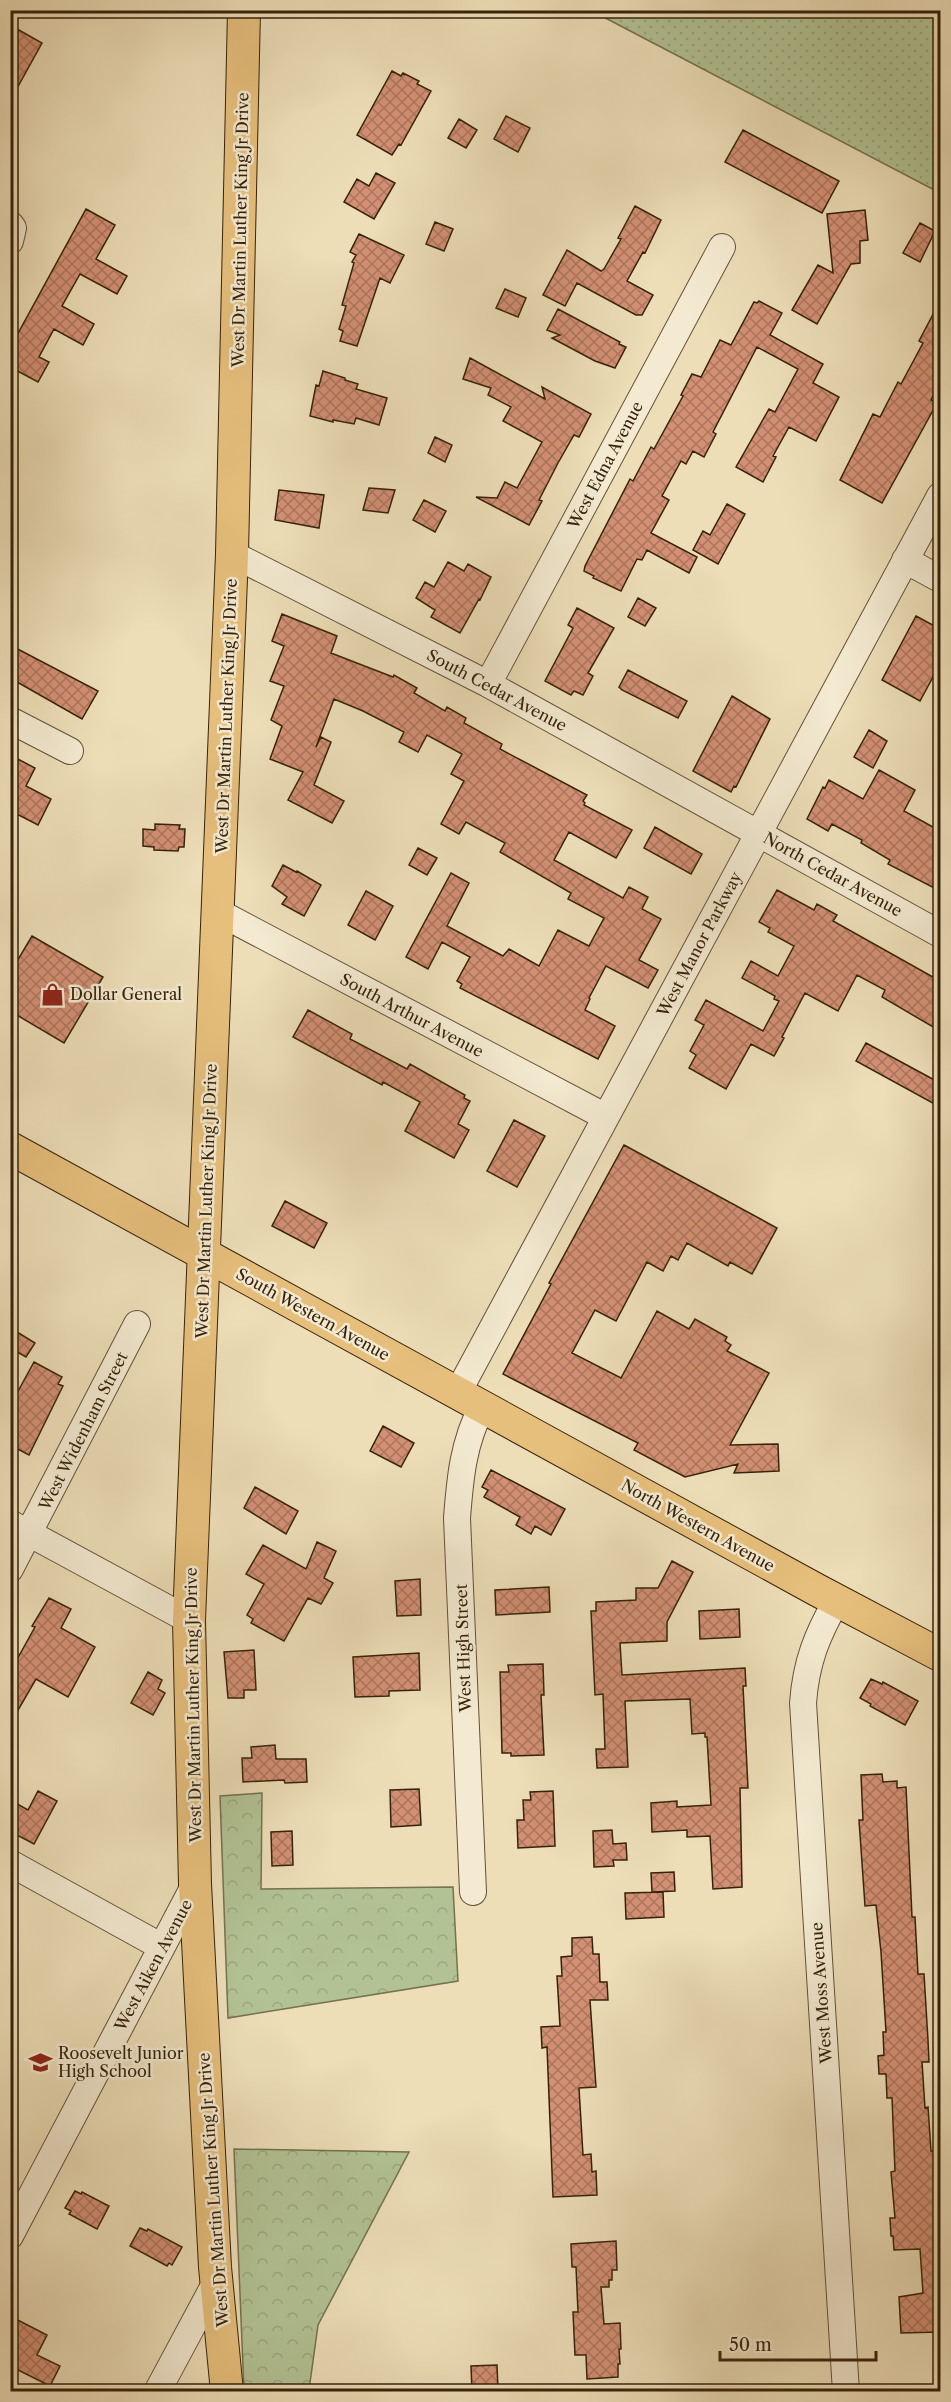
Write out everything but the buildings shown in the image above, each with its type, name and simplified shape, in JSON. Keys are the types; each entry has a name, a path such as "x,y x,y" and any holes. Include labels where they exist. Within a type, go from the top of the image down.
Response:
{"main road":[{"name":"West Dr Martin Luther King Jr Drive","path":"227,2391 217,2280 195,1884 189,1620 232,554 244,10"},
{"name":"South Western Avenue","path":"10,1148 470,1400"},
{"name":"North Western Avenue","path":"470,1400 940,1656"}],"street":[{"name":"West Edna Avenue","path":"488,684 722,247"},
{"name":"West Manor Parkway","path":"470,1400 606,1117 940,496"},
{"name":"South Cedar Avenue","path":"232,554 488,684 758,832"},
{"path":"905,560 940,579"},
{"path":"10,720 70,751"},
{"name":"North Cedar Avenue","path":"758,832 940,933"},
{"name":"South Arthur Avenue","path":"218,912 606,1117"},
{"name":"West Widenham Street","path":"10,1569 20,1529 137,1324"},
{"name":"West High Street","path":"470,1400 471,1428 461,1466 457,1518 473,1892"},
{"path":"20,1529 189,1620"},
{"name":"West Moss Avenue","path":"837,1600 817,1635 812,1650 803,1702 846,2391"},
{"path":"10,1863 162,1947"},
{"name":"West Aiken Avenue","path":"10,2236 195,1884"},
{"path":"158,2391 217,2280"}],"green space":[{"path":"592,11 940,11 940,193 636,34"},
{"path":"262,1793 261,1889 453,1887 458,1981 228,2018 220,1796"},
{"path":"234,2149 409,2152 318,2325 309,2390 316,2391 244,2391"}],"place":[{"name":"Dollar General","path":"52,994"},
{"name":"Roosevelt Junior High School","path":"40,2062"}]}
